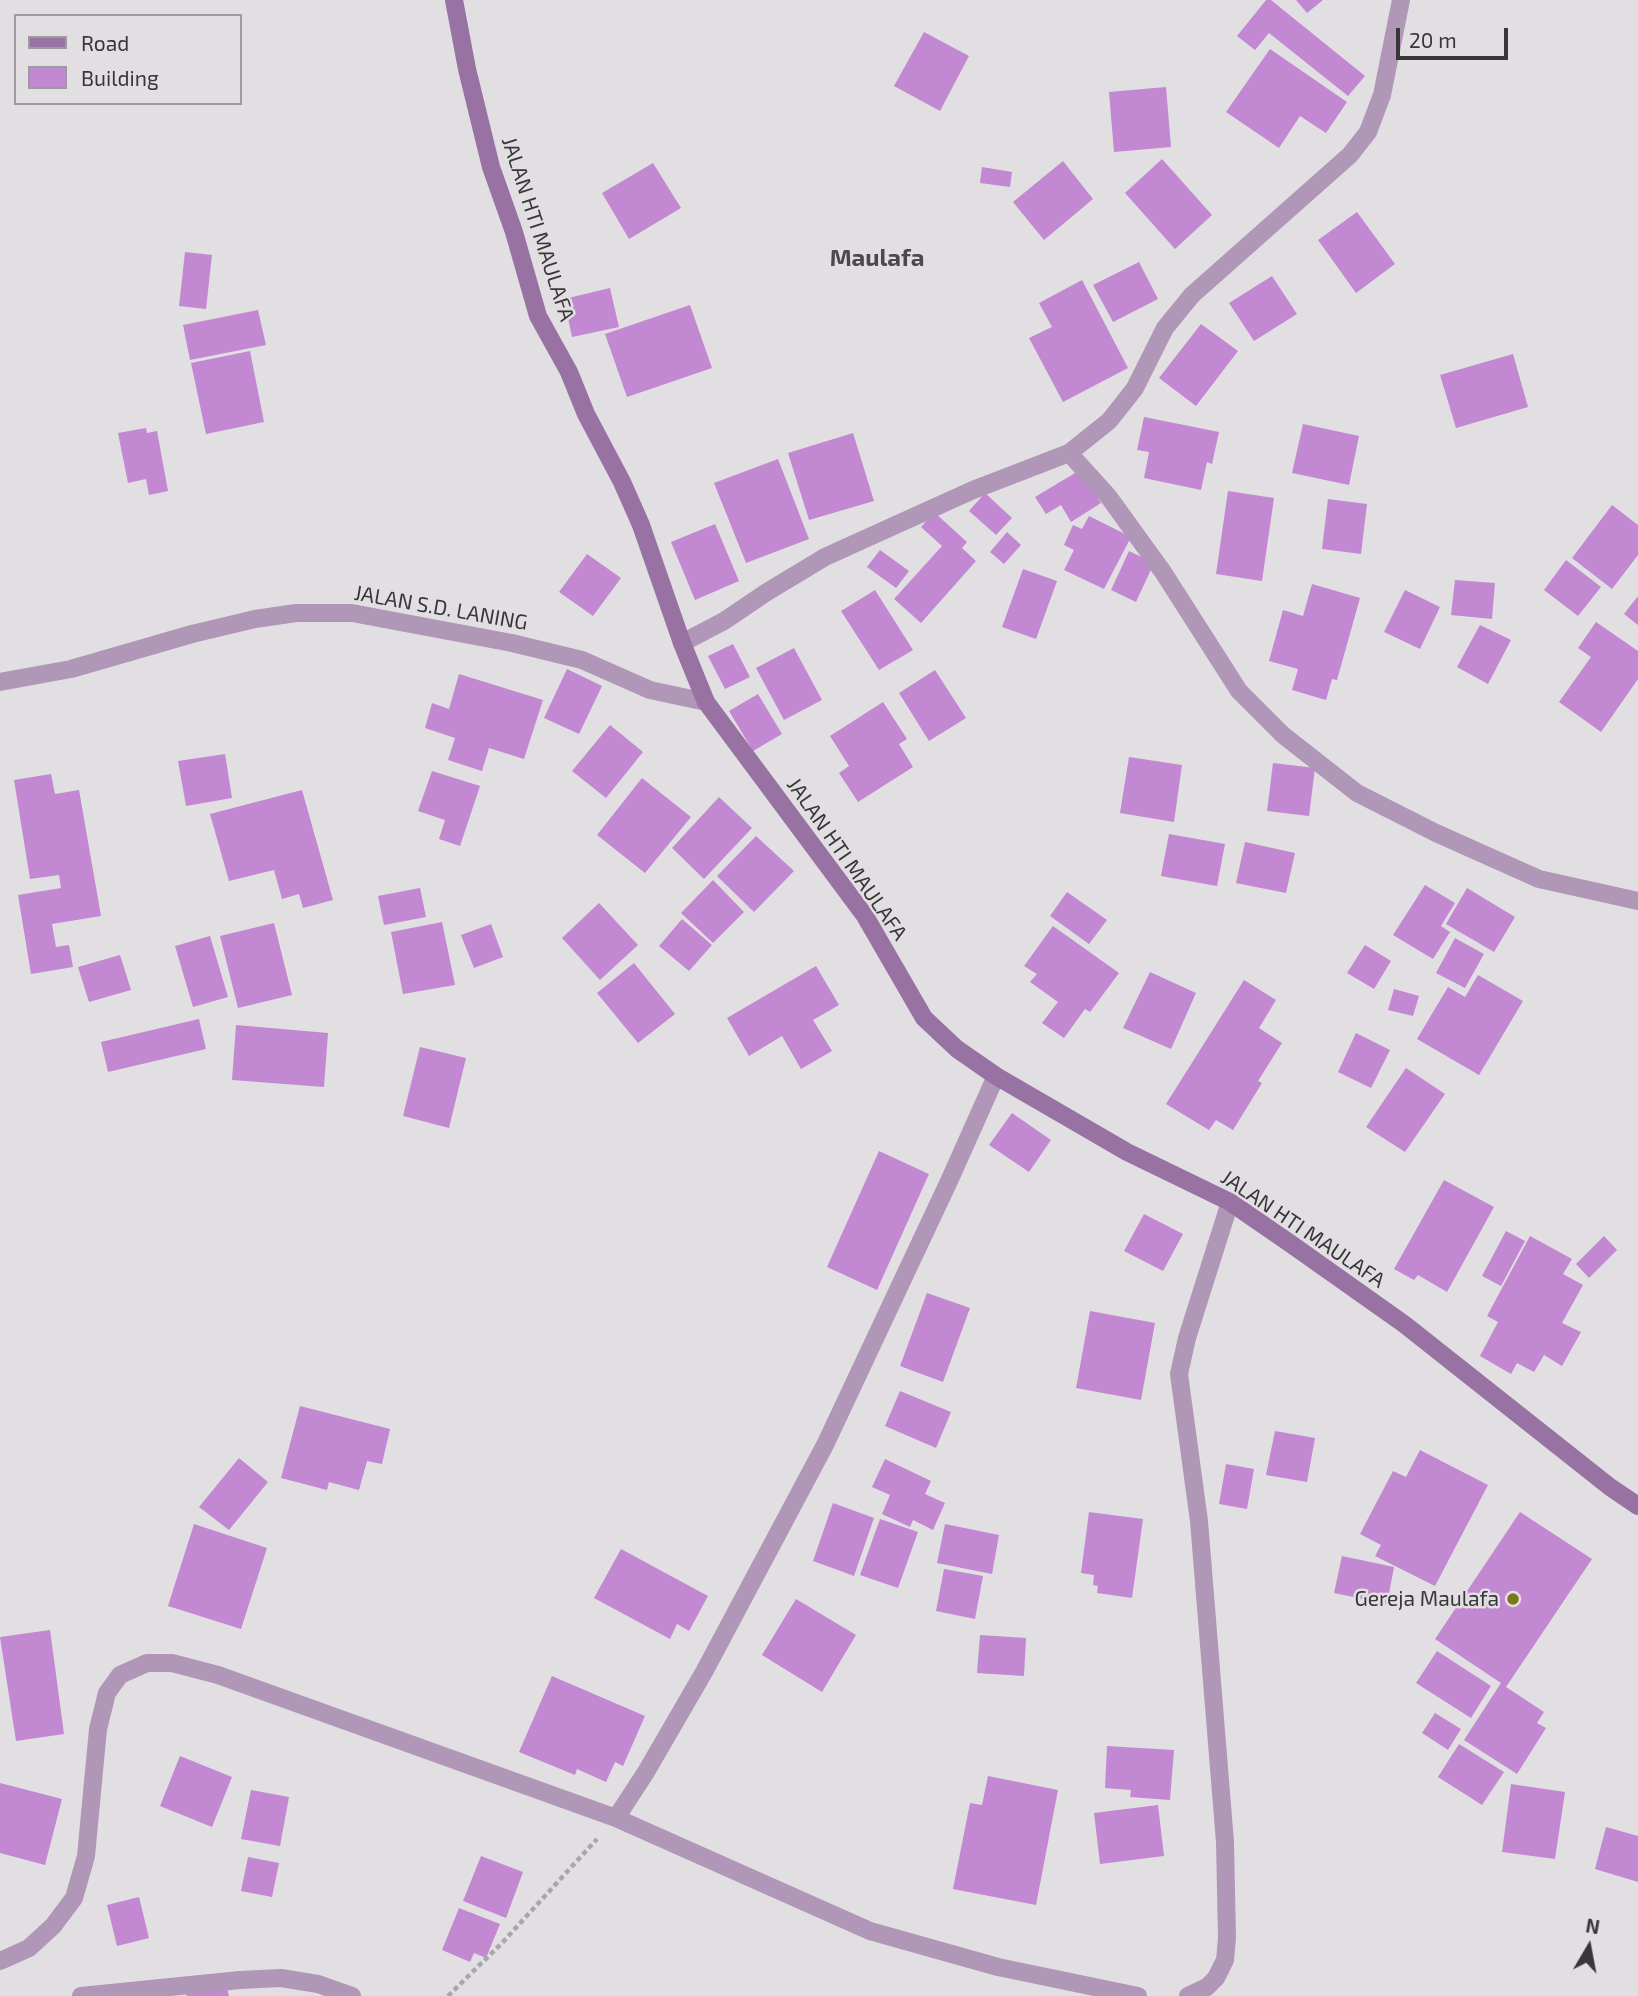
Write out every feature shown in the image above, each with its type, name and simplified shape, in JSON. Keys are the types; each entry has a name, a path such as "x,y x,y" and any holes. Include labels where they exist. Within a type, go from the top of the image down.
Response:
{"street":[{"name":"JALAN HTI MAULAFA","path":"454,0 467,69 491,167 514,232 538,316 569,372 586,414 641,525 682,643 706,702 864,916 924,1018 957,1049 996,1076 1126,1152 1230,1202 1404,1324 1638,1506"},
{"path":"682,643 723,621 825,556 973,490 1069,453 1109,421 1135,388 1165,328 1192,295 1350,155 1368,132 1382,95 1401,0"},
{"path":"1069,453 1108,496 1132,528 1239,691 1283,735 1357,793 1436,833 1539,879 1638,901"},
{"name":"JALAN S.D. LANING","path":"0,682 71,669 255,619 296,613 352,613 512,643 582,660 650,690 706,702"},
{"path":"616,1818 704,1672 825,1446 996,1076"},
{"path":"1188,1996 1207,1987 1216,1978 1225,1960 1227,1938 1225,1842 1199,1521 1179,1374 1187,1338 1230,1202"},
{"path":"0,1961 29,1948 53,1926 74,1898 86,1856 98,1729 107,1693 120,1675 147,1663 172,1663 218,1675 616,1818 870,1931 998,1966 1138,1996"},
{"path":"81,1996 281,1978 318,1984 352,1996"}],"path":[{"path":"448,1996 502,1944 616,1818"}],"building":[{"path":"1266,0 1271,0 1365,76 1348,96 1269,33 1255,50 1237,36"},
{"path":"1296,0 1323,0 1307,13"},
{"path":"924,32 969,56 940,111 894,86"},
{"path":"1270,49 1347,102 1326,133 1300,116 1279,148 1226,112"},
{"path":"1166,87 1171,147 1114,152 1109,92"},
{"path":"1162,159 1212,215 1175,249 1125,193"},
{"path":"1063,161 1093,199 1044,240 1013,202"},
{"path":"653,163 681,208 629,239 602,193"},
{"path":"982,167 1012,172 1010,187 980,183"},
{"path":"1357,212 1395,264 1356,293 1318,240"},
{"path":"185,252 212,255 206,309 179,306"},
{"path":"1139,262 1158,299 1113,322 1093,285"},
{"path":"1272,276 1297,314 1254,341 1229,303"},
{"path":"1082,280 1128,368 1063,402 1029,338 1052,327 1039,303"},
{"path":"610,288 619,327 572,337 564,299"},
{"path":"690,305 712,368 627,397 605,334"},
{"path":"258,310 266,345 190,360 183,325"},
{"path":"1201,324 1238,351 1196,406 1159,378"},
{"path":"250,351 264,422 206,434 191,363"},
{"path":"1513,354 1528,407 1456,428 1440,375"},
{"path":"1144,417 1219,432 1212,464 1207,462 1201,490 1144,478 1149,452 1137,450"},
{"path":"1303,424 1359,436 1349,485 1292,473"},
{"path":"146,428 147,433 157,431 168,491 149,495 146,479 128,483 118,433"},
{"path":"853,433 874,501 809,520 788,453"},
{"path":"778,459 809,539 746,563 714,483"},
{"path":"1080,470 1101,503 1071,522 1061,505 1046,514 1035,497"},
{"path":"1228,491 1274,498 1262,581 1216,574"},
{"path":"985,493 1012,518 996,535 969,511"},
{"path":"1328,499 1367,504 1361,554 1322,549"},
{"path":"1612,505 1638,525 1638,555 1612,589 1572,558"},
{"path":"934,512 967,542 962,548 976,561 921,623 894,599 942,546 921,527"},
{"path":"1089,516 1131,537 1104,589 1064,570 1074,550 1064,545 1073,525 1082,529"},
{"path":"715,524 739,581 695,600 671,542"},
{"path":"1007,532 1021,545 1004,564 990,552"},
{"path":"880,550 909,571 896,588 867,567"},
{"path":"1129,551 1154,563 1136,602 1111,590"},
{"path":"587,554 621,578 593,616 559,592"},
{"path":"1566,560 1601,587 1578,616 1544,590"},
{"path":"1023,569 1057,581 1036,639 1002,627"},
{"path":"1455,580 1495,583 1492,619 1451,615"},
{"path":"1312,584 1360,598 1337,680 1332,679 1326,700 1292,690 1298,669 1269,661 1283,610 1303,616"},
{"path":"875,590 913,650 879,670 841,611"},
{"path":"1405,590 1440,607 1420,649 1384,632"},
{"path":"1638,596 1638,625 1624,614"},
{"path":"1596,622 1638,651 1638,679 1601,732 1559,702 1591,657 1578,648"},
{"path":"1480,625 1511,640 1488,684 1457,667"},
{"path":"733,644 750,677 725,689 708,656"},
{"path":"794,648 822,700 784,720 756,668"},
{"path":"567,669 602,686 579,734 544,718"},
{"path":"935,670 966,718 929,741 899,693"},
{"path":"459,674 543,700 524,759 489,748 482,771 448,760 455,738 425,728 432,703 449,709"},
{"path":"758,694 782,734 753,751 729,711"},
{"path":"883,702 907,739 899,744 913,767 858,802 839,773 849,766 830,736"},
{"path":"610,725 643,752 606,798 572,771"},
{"path":"225,754 232,798 186,806 178,761"},
{"path":"1129,757 1182,765 1174,822 1120,813"},
{"path":"1273,763 1315,768 1309,816 1267,811"},
{"path":"432,771 480,786 460,846 439,839 445,820 418,811"},
{"path":"51,774 55,794 79,790 101,916 52,924 56,947 69,945 73,967 31,974 18,895 61,888 59,875 30,879 14,780"},
{"path":"642,778 691,817 645,873 597,835"},
{"path":"302,790 333,900 303,908 299,894 282,899 274,870 229,881 210,814"},
{"path":"719,797 752,828 704,879 672,848"},
{"path":"1169,834 1225,844 1217,886 1161,876"},
{"path":"756,836 794,871 754,912 717,876"},
{"path":"1245,842 1295,853 1286,893 1236,883"},
{"path":"713,880 744,912 713,943 681,913"},
{"path":"1425,885 1455,903 1441,926 1450,932 1433,959 1393,935"},
{"path":"420,888 426,917 384,925 378,896"},
{"path":"1467,888 1515,917 1494,952 1446,924"},
{"path":"1067,892 1107,920 1089,944 1050,916"},
{"path":"599,903 638,945 600,980 562,938"},
{"path":"682,919 712,945 689,971 659,946"},
{"path":"442,922 455,985 403,994 391,932"},
{"path":"274,923 292,995 238,1008 220,936"},
{"path":"491,924 503,957 474,968 461,935"},
{"path":"1053,926 1119,973 1090,1012 1085,1009 1064,1038 1042,1023 1058,1002 1030,982 1037,974 1024,966"},
{"path":"210,936 228,997 193,1007 175,946"},
{"path":"1455,938 1484,954 1465,988 1436,973"},
{"path":"1365,945 1391,961 1374,989 1347,973"},
{"path":"120,955 131,990 89,1002 78,967"},
{"path":"634,963 675,1014 638,1043 597,993"},
{"path":"816,966 839,1005 813,1020 832,1051 801,1069 782,1036 749,1056 727,1018"},
{"path":"1150,972 1196,993 1171,1049 1123,1028"},
{"path":"1478,975 1523,1001 1479,1075 1417,1039 1448,987 1465,997"},
{"path":"1244,980 1276,1000 1259,1028 1282,1043 1258,1081 1262,1083 1233,1130 1216,1120 1209,1130 1166,1104"},
{"path":"1394,989 1419,996 1413,1016 1388,1010"},
{"path":"199,1019 206,1049 108,1072 101,1042"},
{"path":"236,1025 328,1033 324,1087 232,1080"},
{"path":"1356,1033 1390,1050 1371,1088 1338,1072"},
{"path":"420,1047 466,1058 449,1128 403,1116"},
{"path":"1406,1068 1445,1094 1405,1152 1366,1127"},
{"path":"1012,1113 1051,1140 1029,1172 989,1145"},
{"path":"879,1151 929,1174 877,1290 827,1267"},
{"path":"1444,1180 1494,1207 1447,1292 1418,1275 1414,1280 1394,1269"},
{"path":"1144,1214 1183,1234 1163,1271 1124,1251"},
{"path":"1506,1231 1525,1241 1501,1286 1482,1276"},
{"path":"1530,1236 1572,1259 1563,1274 1583,1285 1562,1323 1581,1332 1562,1366 1544,1355 1534,1372 1517,1363 1511,1374 1480,1356 1498,1322 1487,1316"},
{"path":"1604,1236 1617,1250 1589,1278 1576,1264"},
{"path":"927,1293 970,1308 943,1382 900,1366"},
{"path":"1090,1311 1155,1323 1141,1400 1076,1388"},
{"path":"900,1391 951,1412 936,1448 885,1426"},
{"path":"300,1406 390,1429 382,1464 367,1461 359,1490 329,1482 327,1490 281,1478"},
{"path":"1275,1431 1315,1438 1307,1482 1266,1475"},
{"path":"1420,1450 1488,1485 1435,1586 1375,1556 1381,1545 1360,1534 1393,1471 1406,1477"},
{"path":"239,1458 268,1482 229,1530 199,1507"},
{"path":"885,1459 931,1481 925,1494 945,1503 933,1530 913,1520 910,1527 882,1514 890,1495 872,1487"},
{"path":"1226,1464 1254,1469 1247,1509 1219,1504"},
{"path":"833,1503 874,1518 854,1576 813,1561"},
{"path":"1089,1512 1143,1519 1132,1598 1097,1593 1098,1586 1093,1585 1094,1575 1081,1573"},
{"name":"Gereja Maulafa","path":"1520,1512 1592,1559 1506,1687 1544,1712 1537,1723 1546,1728 1517,1774 1464,1740 1501,1683 1435,1639"},
{"path":"880,1519 918,1532 898,1588 860,1575"},
{"path":"194,1524 267,1548 241,1629 168,1606"},
{"path":"945,1524 999,1535 992,1574 937,1563"},
{"path":"621,1549 708,1596 689,1631 677,1624 670,1639 594,1598"},
{"path":"1342,1556 1394,1567 1387,1604 1334,1593"},
{"path":"944,1569 983,1576 975,1619 936,1611"},
{"path":"796,1599 856,1635 822,1692 762,1655"},
{"path":"50,1630 64,1734 16,1741 0,1637"},
{"path":"980,1635 1026,1638 1024,1676 977,1673"},
{"path":"1437,1651 1491,1686 1471,1718 1416,1683"},
{"path":"552,1676 645,1716 623,1766 615,1762 606,1782 577,1769 575,1775 519,1752"},
{"path":"1435,1713 1461,1729 1448,1750 1422,1733"},
{"path":"1459,1744 1504,1772 1482,1805 1438,1777"},
{"path":"1107,1746 1174,1750 1170,1800 1130,1797 1131,1790 1105,1788"},
{"path":"180,1756 232,1777 212,1827 160,1806"},
{"path":"988,1776 1058,1790 1036,1905 953,1889 970,1803 982,1805"},
{"path":"0,1783 62,1799 45,1865 0,1853"},
{"path":"1511,1784 1565,1792 1555,1859 1502,1852"},
{"path":"251,1790 289,1797 280,1846 241,1839"},
{"path":"1158,1805 1164,1856 1100,1864 1094,1813"},
{"path":"1606,1827 1638,1836 1638,1882 1595,1869"},
{"path":"481,1856 523,1872 506,1918 463,1901"},
{"path":"248,1857 279,1863 272,1897 241,1891"},
{"path":"139,1897 149,1938 117,1946 107,1905"},
{"path":"459,1908 500,1924 486,1958 474,1953 470,1962 442,1950"},
{"path":"226,1984 229,1996 186,1994"}],"place":[{"name":"Gereja Maulafa","path":"1513,1599"}],"district":[{"name":"Maulafa","path":"877,258"}]}
